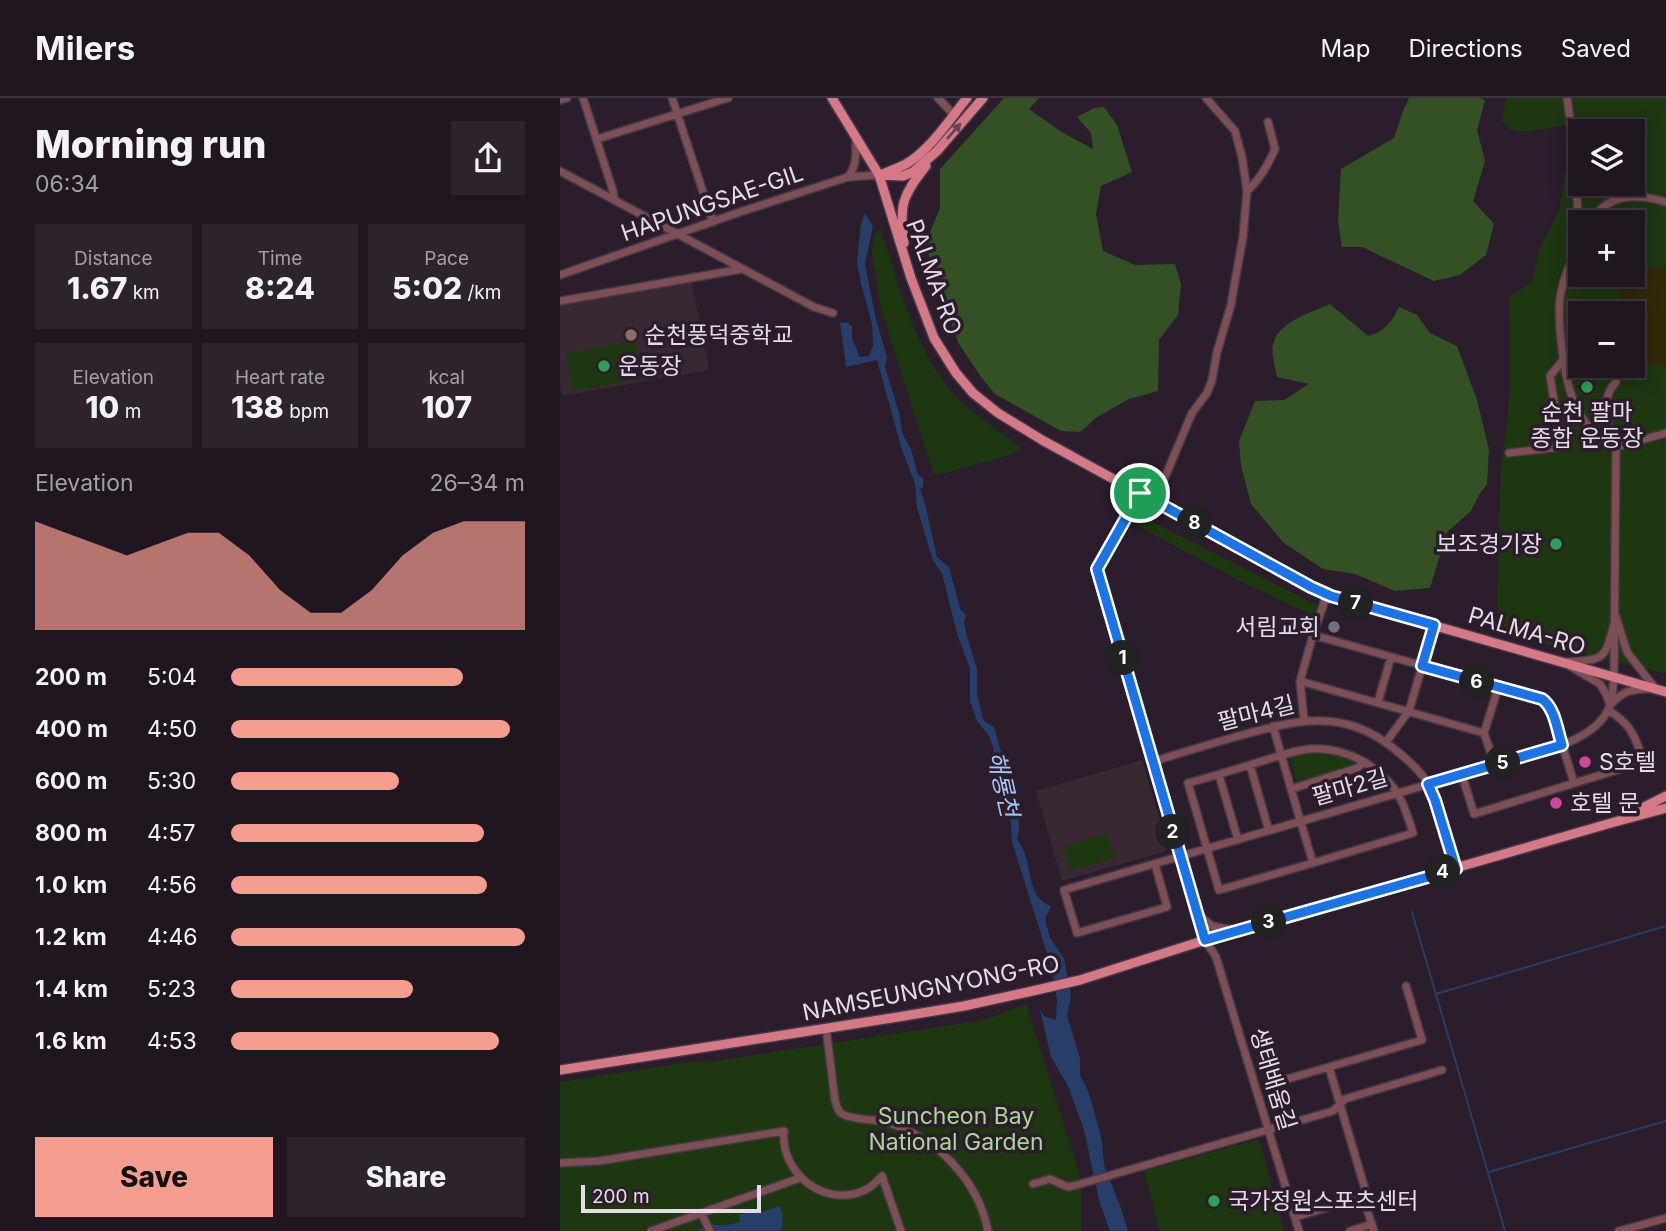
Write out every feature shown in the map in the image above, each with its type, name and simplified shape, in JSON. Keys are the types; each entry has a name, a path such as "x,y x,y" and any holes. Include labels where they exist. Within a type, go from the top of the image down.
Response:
{"main road":[{"name":"PALMA-RO","path":"832,98 879,175 907,266 939,346 973,393 998,413 1327,594 1614,676 1661,692"},
{"path":"879,175 906,164 927,147 967,98"},
{"path":"907,266 902,218 906,194 937,151 983,98"},
{"path":"879,175 903,176 913,172 937,151"},
{"path":"1611,823 1666,796"},
{"path":"1611,823 1666,811"},
{"name":"NAMSEUNGNYONG-RO","path":"560,1069 932,1012 1028,992 1611,823"}],"street":[{"path":"560,100 567,98"},
{"path":"583,98 614,199"},
{"path":"672,98 713,222"},
{"path":"597,139 728,98"},
{"path":"938,98 953,114"},
{"path":"1152,499 1165,477 1192,413 1207,393 1212,380 1231,305 1243,237 1247,191 1242,157 1235,131 1206,98"},
{"path":"1567,98 1578,210"},
{"path":"1247,191 1259,178 1275,149 1268,122"},
{"path":"848,177 855,165 856,135"},
{"path":"560,171 814,307 833,313"},
{"name":"HAPUNGSAE-GIL","path":"560,275 848,177 879,175"},
{"path":"1600,210 1606,204 1622,198 1647,198 1666,202"},
{"path":"560,301 743,269"},
{"path":"1568,272 1560,298 1560,329 1570,392 1579,413 1595,434 1613,446 1666,433"},
{"path":"1509,453 1559,446 1550,376 1563,360"},
{"path":"1609,708 1614,676 1616,617 1613,446 1606,400 1608,391 1616,382"},
{"name":"생태배움길","path":"1140,493 1097,569 1196,911 1205,940 1216,957 1299,1231"},
{"path":"1304,720 1300,681 1312,635 1327,594"},
{"path":"1563,662 1593,660 1603,656 1616,617"},
{"path":"1616,617 1627,652 1661,692"},
{"path":"1386,742 1409,711 1434,625"},
{"path":"1312,635 1547,702 1574,783"},
{"path":"1378,702 1391,657"},
{"path":"1462,775 1474,814 1643,762 1633,733 1609,708 1606,694 1600,684 1563,662"},
{"path":"1300,681 1485,733"},
{"path":"1495,765 1485,733 1498,688"},
{"name":"팔마2길","path":"1155,864 1167,907 1077,933 1064,890 1562,745 1590,732 1622,693 1661,692"},
{"name":"팔마4길","path":"1152,762 1273,726 1304,720 1320,720 1356,727 1386,742 1420,772 1435,800 1456,869"},
{"path":"1273,726 1313,863"},
{"path":"1319,749 1341,752 1364,762 1379,773 1398,794 1413,833 1219,890 1188,783 1281,755 1319,749"},
{"path":"1291,789 1357,768 1364,762"},
{"path":"1250,765 1269,831"},
{"path":"1219,775 1238,840"},
{"path":"1196,911 1212,926 1237,931"},
{"path":"1283,1080 1422,1040 1406,986"},
{"path":"825,1028 835,1100 841,1113 894,1125 937,1148 967,1184 979,1205 988,1231"},
{"path":"1329,1067 1365,1189 1363,1196 1373,1228 1350,1231"},
{"path":"1033,1184 1050,1179 1068,1187 1135,1169 1333,1111 1345,1099 1442,1070"},
{"path":"560,1163 599,1161 784,1131 784,1147 788,1161 800,1178 813,1187 830,1194 850,1194 866,1189 882,1176 901,1231"},
{"path":"651,1231 800,1178"},
{"path":"866,1189 888,1195"},
{"path":"1295,1217 1363,1196"},
{"path":"701,1213 709,1228"},
{"path":"1619,1231 1666,1218"}],"shaded area":[{"name":"순천풍덕중학교","path":"691,278 709,370 562,396 560,301"},
{"path":"1142,760 1167,849 1062,881 1036,791"}],"green space":[{"path":"1004,98 1039,98 1029,109 1060,131 1093,149 1091,133 1077,117 1094,108 1104,107 1117,125 1132,172 1101,186 1096,214 1103,251 1135,265 1175,264 1181,284 1178,315 1159,340 1158,391 1129,399 1097,417 1080,432 1061,431 995,394 959,344 925,244 940,208 940,169"},
{"path":"1409,98 1485,100 1477,130 1485,161 1473,201 1494,224 1486,255 1460,275 1434,281 1362,247 1342,247 1338,220 1341,169 1394,138"},
{"name":"순천 팔마 종합 운동장","path":"1506,98 1666,98 1666,674 1500,633 1497,626 1501,462 1509,400 1509,297 1531,283 1541,245 1559,211 1568,156 1568,196 1645,196 1645,119 1568,119 1568,128 1567,125 1525,132 1512,130 1502,120"},
{"path":"880,228 912,323 934,368 966,406 1022,448 1010,455 942,474 936,475 933,472 881,309 872,253 874,236"},
{"path":"1330,304 1368,336 1387,326 1399,307 1417,315 1430,333 1457,346 1477,400 1489,450 1487,484 1471,511 1447,532 1430,588 1395,591 1355,574 1323,569 1284,543 1251,504 1241,466 1239,441 1255,401 1284,400 1309,384 1277,377 1273,356 1276,336 1289,324"},
{"name":"운동장","path":"635,341 642,378 573,391 566,354"},
{"path":"1143,519 1319,606 1315,617 1238,580 1136,525"},
{"path":"1312,752 1334,753 1358,760 1357,765 1297,783 1289,756"},
{"path":"1108,833 1115,858 1070,871 1063,846"},
{"name":"Suncheon Bay National Garden","path":"1026,1004 1081,1179 1081,1231 560,1231 560,1082 984,1020"},
{"name":"국가정원스포츠센터","path":"1259,1139 1284,1231 1160,1231 1144,1171"}],"sand":[{"path":"1645,267 1666,267 1666,365 1645,365 1645,301 1620,301 1620,287 1645,287"}],"water":[{"path":"865,213 873,226 865,264 876,320 887,357 885,367 900,416 902,433 911,449 918,475 923,478 923,487 920,489 937,557 949,567 961,611 966,616 966,633 977,669 977,695 984,721 994,727 1004,762 1001,781 1005,794 1018,803 1017,839 1035,891 1051,906 1045,919 1050,938 1064,958 1071,996 1067,1015 1080,1058 1080,1075 1089,1093 1102,1141 1104,1165 1128,1231 1110,1231 1100,1204 1084,1130 1068,1086 1051,1057 1040,1010 1044,1016 1056,1020 1057,1000 1052,969 1012,842 1011,823 996,788 997,764 993,746 977,721 970,701 970,669 957,634 942,573 933,561 917,508 915,483 902,450 877,360 846,367 840,322 848,323 852,327 852,338 860,357 869,356 873,346 872,324 857,262 861,223"},
{"path":"780,1206 783,1217 781,1231 696,1231 713,1224 722,1226 740,1222 739,1215 760,1208 762,1212"}],"waterway":[{"path":"1412,912 1505,1231"},
{"path":"1436,994 1666,926"},
{"path":"1489,1172 1666,1121"}],"place":[{"name":"순천풍덕중학교","path":"631,335"},
{"name":"운동장","path":"604,366"},
{"name":"순천 팔마 종합 운동장","path":"1587,387"},
{"name":"보조경기장","path":"1556,544"},
{"name":"서림교회","path":"1334,627"},
{"name":"S호텔","path":"1585,762"},
{"name":"호텔 문","path":"1556,803"},
{"name":"국가정원스포츠센터","path":"1214,1201"}],"route":[{"path":"1140,493 1331,596 1434,625 1422,666 1542,699 1550,708 1562,745 1428,784 1456,869 1205,940 1097,569 1140,493"}],"water label":[{"name":"해룡천","path":"1003,784"}]}
